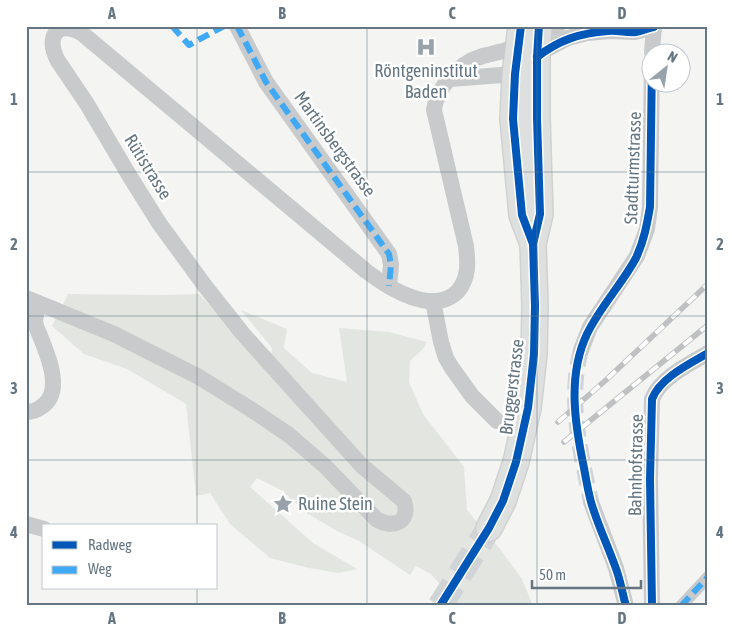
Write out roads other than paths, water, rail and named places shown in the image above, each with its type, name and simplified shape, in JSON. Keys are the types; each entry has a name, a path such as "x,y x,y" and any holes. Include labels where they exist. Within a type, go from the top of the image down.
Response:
{"main road":[{"name":"Bruggerstrasse","path":"533,244 522,215 514,119 515,74 535,36"},
{"name":"Bruggerstrasse","path":"489,528 503,502 516,462 528,408 534,354 533,244 540,214 535,36"}],"street":[{"name":"Martinsbergstrasse","path":"237,26 266,82 389,254 391,266 389,286"},
{"path":"497,421 472,396 446,358 433,301 455,294 463,284 468,263 466,246 434,110 439,94 444,85 468,63 535,36 545,50 562,41 587,33 610,31 635,32 654,26 653,42"},
{"name":"Rütistrasse","path":"32,301 122,338 198,378 252,410 289,435 325,466 376,519 389,524 397,523 404,516 404,501 362,466 243,334 174,243 129,176 87,104 54,54 52,41 54,36 59,28 68,28 84,35 366,271 411,297 433,301"},
{"path":"450,79 515,74"},
{"name":"Stadtturmstrasse","path":"581,350 590,327 634,261 647,229 650,207 652,92"},
{"path":"26,412 31,412 46,404 50,399 53,385 49,358 36,326 36,315 32,301"},
{"name":"Bahnhofstrasse","path":"652,606 650,479 652,399 660,386 683,368 705,358"},
{"path":"591,502 616,568 626,606"},
{"path":"26,524 42,528"},
{"path":"681,606 708,578"}],"tunnel":[{"path":"581,350 577,369 575,407 591,502"},
{"path":"440,606 489,528"}],"railway":[{"path":"558,422 606,380 708,284"},
{"path":"564,442 708,325"}],"place":[{"name":"Röntgeninstitut Baden","path":"426,47"},
{"name":"Ruine Stein","path":"283,504"}]}
